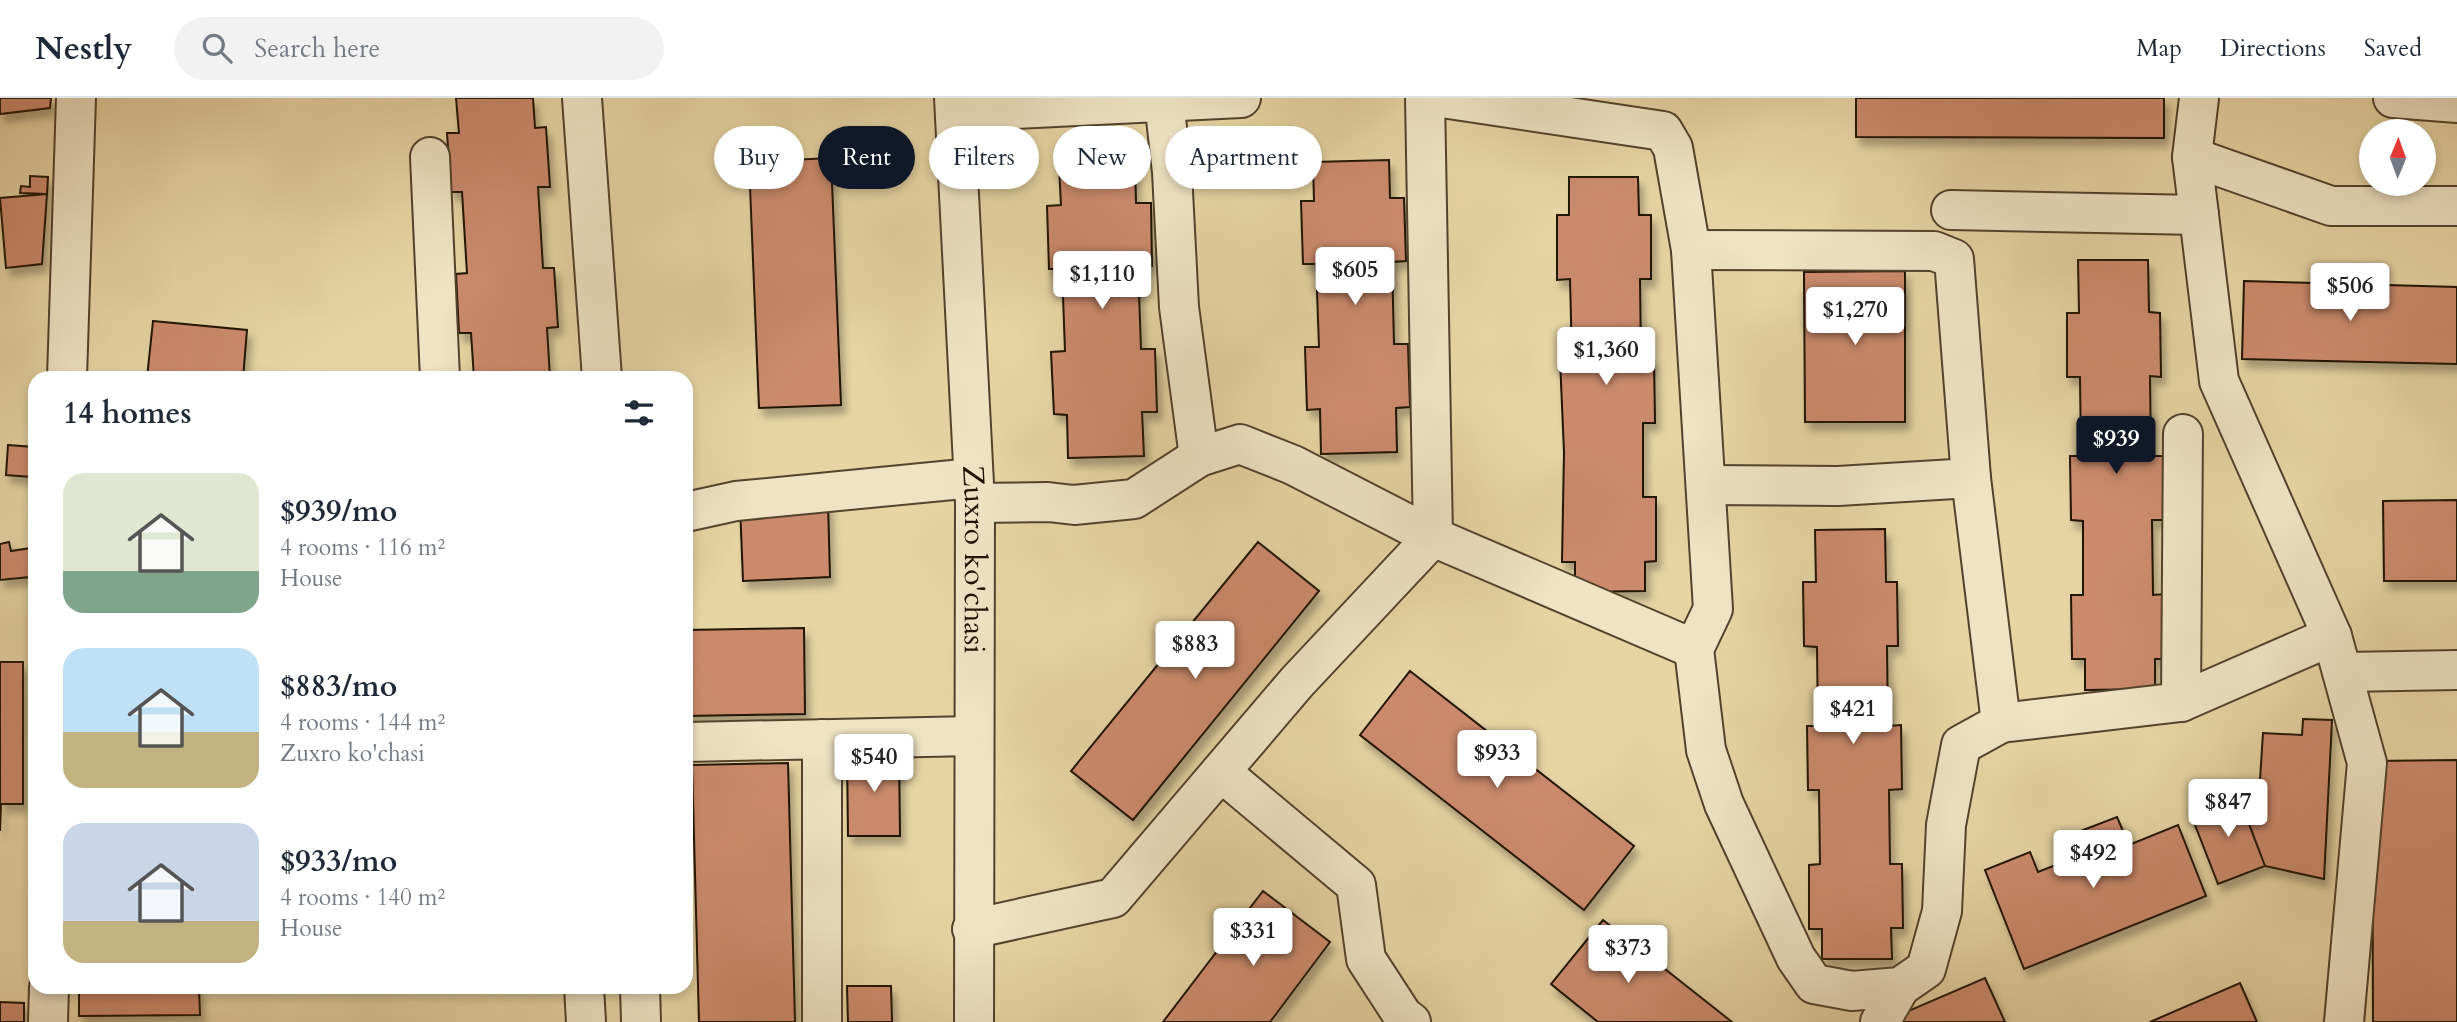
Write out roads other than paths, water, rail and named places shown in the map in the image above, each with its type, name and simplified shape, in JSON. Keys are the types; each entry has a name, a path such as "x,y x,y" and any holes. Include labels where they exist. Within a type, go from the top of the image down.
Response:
{"street":[{"path":"67,371 76,98"},
{"path":"582,98 602,371"},
{"path":"954,105 1241,98"},
{"path":"972,929 1112,898 1297,682 1433,537 1426,98"},
{"path":"1442,98 1663,131 1674,148 1691,250 1713,609 1695,649 1706,750 1724,804 1796,958 1814,984 1852,991 1900,986 1926,969 1942,911 1946,825 1961,745 2001,723 2083,716 2181,702 2332,636"},
{"path":"2199,98 2192,157 2219,381 2332,636 2367,762 2344,1022"},
{"path":"2393,98 2457,103"},
{"path":"1164,101 1172,172 1179,307 1199,457"},
{"name":"Zuxro ko'chasi","path":"954,105 974,491 974,1022"},
{"path":"430,157 440,371"},
{"path":"2192,157 2331,206 2457,206"},
{"path":"1951,210 2199,215"},
{"path":"1691,250 1934,251 1954,259 1971,478 2001,723"},
{"path":"2181,702 2183,434"},
{"path":"693,510 736,500 974,491 1074,505 1134,499 1199,457 1240,444 1293,465 1433,537 1695,649"},
{"path":"1706,485 1838,486 1971,478"},
{"path":"2344,672 2457,670"},
{"path":"693,742 973,736"},
{"path":"822,739 822,1022"},
{"path":"1221,772 1356,885 1366,959 1403,1016 1411,1022"},
{"path":"1880,1022 1900,986"},
{"path":"48,1022 49,994"},
{"path":"584,994 586,1022"},
{"path":"640,994 640,1022"}]}
